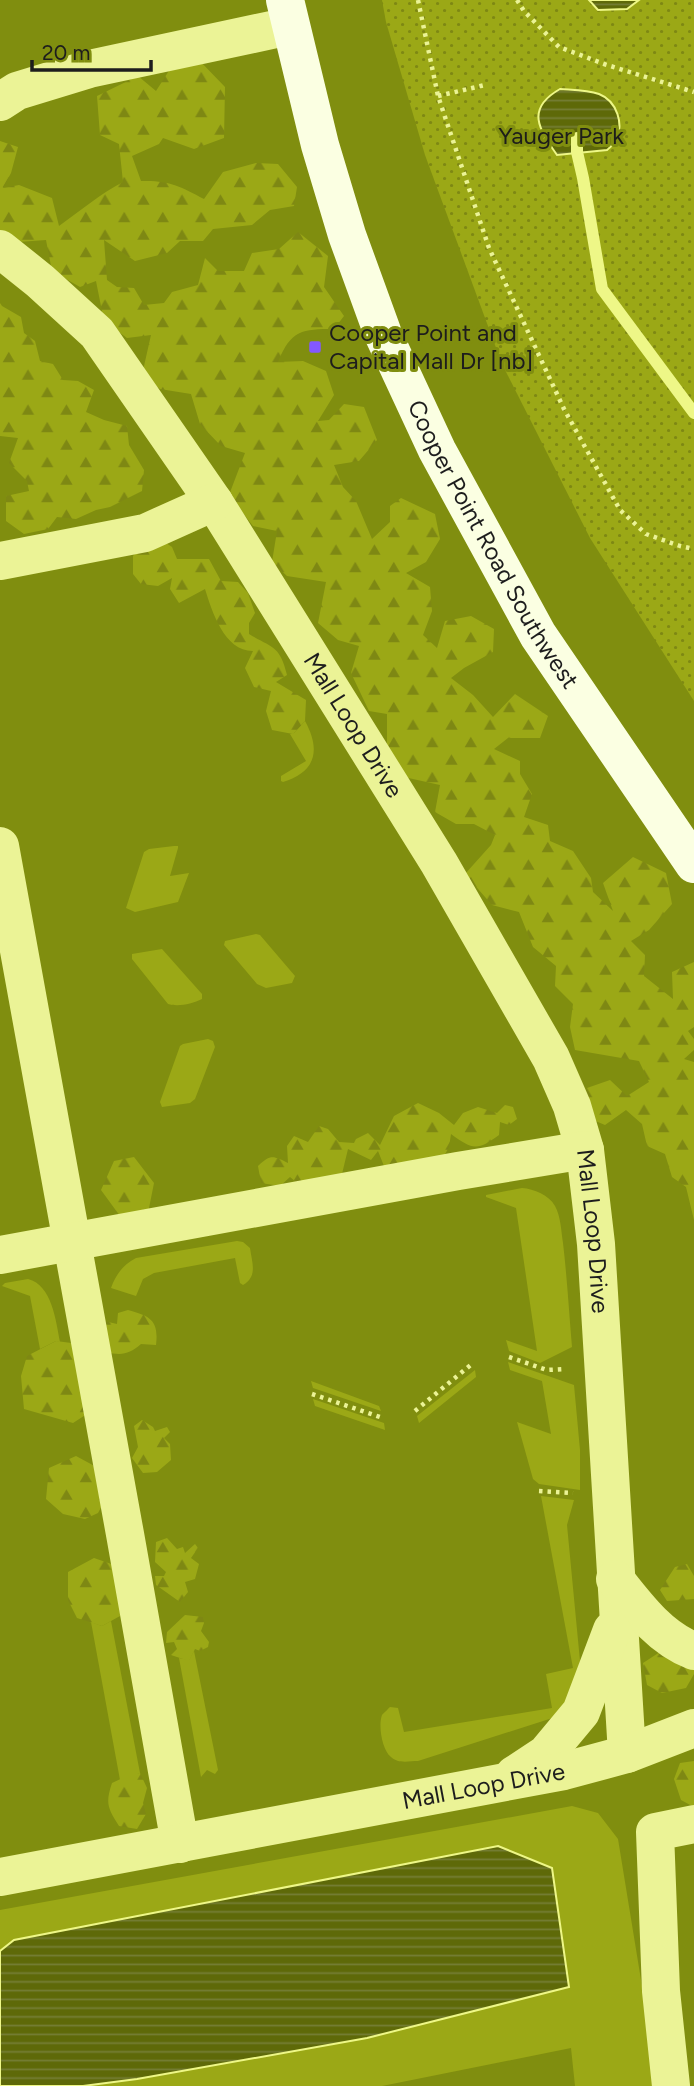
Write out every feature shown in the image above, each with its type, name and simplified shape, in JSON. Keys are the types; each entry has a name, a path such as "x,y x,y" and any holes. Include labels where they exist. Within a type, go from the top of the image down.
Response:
{"main road":[{"name":"Cooper Point Road Southwest","path":"288,13 320,145 347,235 383,334 437,450 538,635 694,864"}],"street":[{"path":"0,102 17,91 288,13"},
{"name":"Mall Loop Drive","path":"0,249 97,333 214,502 439,863 551,1058 572,1107 585,1150 596,1244 627,1754 564,1771 0,1877"},
{"path":"0,561 145,533 214,502"},
{"path":"0,846 180,1844"},
{"path":"0,1255 585,1150"},
{"path":"502,1783 546,1755 581,1712 617,1597 694,1651"},
{"path":"627,1754 694,1728"},
{"path":"671,2086 660,1990 656,1832 694,1824"}],"path":[{"path":"418,0 438,96 489,248 564,409 620,509 646,534 694,549"},
{"path":"517,0 524,11 559,47 694,92"},
{"path":"438,96 485,85"},
{"path":"509,1357 547,1370 570,1368"},
{"path":"415,1411 473,1363"},
{"path":"312,1394 383,1418"},
{"path":"539,1491 576,1494"}],"green space":[{"name":"Yauger Park","path":"382,0 694,0 694,701 590,538 502,364 425,155"},
{"path":"196,57 225,87 224,138 194,149 163,138 159,144 132,156 141,181 174,185 204,199 223,172 256,163 278,164 297,187 294,206 270,210 252,225 213,229 203,241 180,241 167,253 135,261 104,240 107,280 117,287 134,288 144,305 164,303 172,292 198,285 205,258 218,271 244,271 252,253 279,249 298,232 328,256 324,287 344,316 334,329 306,331 293,337 278,362 303,361 326,371 334,395 318,421 329,420 344,404 364,407 377,440 359,461 334,465 343,487 356,501 372,539 390,522 390,506 401,498 435,514 440,539 426,562 406,573 430,587 432,611 423,635 437,648 445,621 471,616 494,629 493,652 451,678 473,695 493,717 515,694 548,716 540,738 508,738 494,749 520,761 520,774 532,794 524,817 548,825 550,841 573,851 591,878 593,892 613,911 603,883 633,857 666,873 672,904 649,930 631,941 645,955 644,976 673,999 672,972 694,962 694,1027 688,1031 694,1039 694,1050 684,1059 694,1062 694,1220 686,1187 672,1177 665,1154 647,1146 642,1124 626,1110 605,1125 586,1117 587,1088 610,1080 627,1096 649,1082 639,1061 575,1050 570,1027 573,1004 555,986 556,966 533,947 519,912 492,905 465,874 491,845 495,835 474,824 456,824 435,812 440,785 404,777 387,756 387,714 369,711 351,673 359,646 338,640 318,623 326,582 287,576 272,562 277,531 253,526 229,495 245,453 221,446 200,424 191,394 160,389 142,375 151,335 127,338 104,321 96,281 80,287 52,271 46,240 18,242 0,231 0,141 18,147 11,173 3,188 19,185 52,198 59,226 123,182 119,144 100,135 97,96 138,76 156,91 172,66"},
{"path":"0,303 21,317 24,333 35,341 40,361 53,364 63,380 78,381 94,390 86,412 127,426 129,445 144,470 142,491 110,507 76,519 57,517 48,529 24,534 6,521 6,496 29,491 27,481 9,463 18,438 0,436"},
{"path":"160,539 172,547 177,559 209,559 221,581 238,582 248,593 255,613 249,623 249,634 274,649 281,658 287,675 276,682 306,700 305,721 293,734 272,730 266,711 271,691 254,687 245,668 253,651 243,649 227,637 205,589 179,603 170,589 172,578 158,586 141,584 133,574 133,556 143,543"},
{"path":"305,721 313,741 312,759 303,772 283,782 281,776 306,761 290,734"},
{"path":"178,846 170,876 189,873 178,902 135,912 126,908 144,852"},
{"path":"260,935 295,976 292,983 266,988 257,984 224,945 225,941"},
{"path":"162,949 202,994 202,999 185,1004 168,1004 132,959 132,954"},
{"path":"208,1039 213,1041 215,1047 195,1099 190,1103 162,1107 160,1102 180,1046"},
{"path":"418,1103 439,1113 454,1125 463,1113 478,1107 497,1113 505,1105 513,1107 517,1119 509,1125 500,1122 499,1135 480,1146 470,1146 451,1134 449,1147 438,1167 384,1166 378,1151 371,1160 348,1149 341,1178 301,1186 290,1177 280,1186 261,1183 258,1166 272,1157 288,1163 287,1146 294,1136 308,1142 319,1126 328,1129 339,1142 354,1143 368,1133 380,1145 394,1116"},
{"path":"134,1157 154,1183 148,1213 120,1216 101,1190 114,1161"},
{"path":"522,1188 541,1193 555,1206 560,1219 564,1256 572,1347 540,1363 509,1351 506,1340 537,1351 516,1208 486,1197"},
{"path":"237,1241 250,1248 253,1264 251,1278 243,1285 240,1283 235,1258 154,1273 143,1279 136,1296 111,1288 120,1270 136,1258"},
{"path":"28,1279 43,1288 48,1296 60,1342 56,1341 40,1349 30,1296 2,1286 5,1283"},
{"path":"128,1310 151,1320 156,1330 156,1345 141,1344 121,1354 106,1352 104,1321 117,1324 118,1313"},
{"path":"56,1341 79,1344 90,1412 73,1423 24,1409 21,1376 27,1356"},
{"path":"508,1362 574,1385 580,1450 580,1490 539,1484 533,1479 517,1422 551,1434 542,1381 510,1370"},
{"path":"475,1370 476,1377 419,1423 417,1416"},
{"path":"311,1381 379,1406 381,1411 313,1388"},
{"path":"313,1399 384,1423 385,1430 315,1406"},
{"path":"142,1420 155,1431 167,1427 170,1432 164,1438 170,1444 171,1460 157,1472 143,1473 132,1458 138,1447 134,1426"},
{"path":"76,1456 100,1469 111,1489 98,1513 85,1519 63,1514 46,1499 49,1468"},
{"path":"541,1496 574,1500 567,1525 580,1661 568,1713 418,1761 397,1761 385,1749 381,1731 382,1715 390,1707 398,1708 404,1732 552,1708 546,1674 573,1668"},
{"path":"167,1538 177,1549 183,1547 185,1553 195,1544 198,1548 191,1558 199,1564 195,1579 185,1582 188,1592 180,1602 156,1585 155,1576 164,1576 166,1572 155,1562 156,1542"},
{"path":"94,1558 117,1566 127,1584 120,1616 102,1626 77,1618 68,1600 68,1572"},
{"path":"687,1564 694,1576 694,1599 667,1601 660,1590 675,1567"},
{"path":"185,1615 203,1617 201,1631 209,1642 208,1647 200,1651 195,1649 189,1661 171,1655 177,1649 174,1642 166,1643 167,1632"},
{"path":"111,1621 140,1773 120,1780 91,1622 102,1626"},
{"path":"663,1650 694,1669 686,1688 662,1693 647,1685 643,1663"},
{"path":"194,1651 218,1770 215,1774 207,1770 201,1777 179,1658 189,1660"},
{"path":"694,1761 694,1807 681,1800 674,1779 680,1763"},
{"path":"140,1773 147,1788 143,1803 146,1814 137,1829 119,1826 109,1806 112,1783"},
{"path":"572,1806 598,1813 618,1839 649,2029 653,2086 575,2086 571,2048 382,2086 0,2086 0,1910"}],"shaded area":[{"path":"589,0 639,0 627,9 598,10"},
{"path":"560,89 599,94 615,108 619,121 618,135 607,150 557,155 541,128 539,112 542,104"},
{"path":"498,1846 552,1868 569,1987 367,2038 137,2079 83,2086 0,2086 0,1951 14,1940"}],"waterway":[{"path":"577,138 577,152 602,289 694,413"}],"place":[{"name":"Cooper Point and Capital Mall Dr [nb]","path":"315,347"}]}
